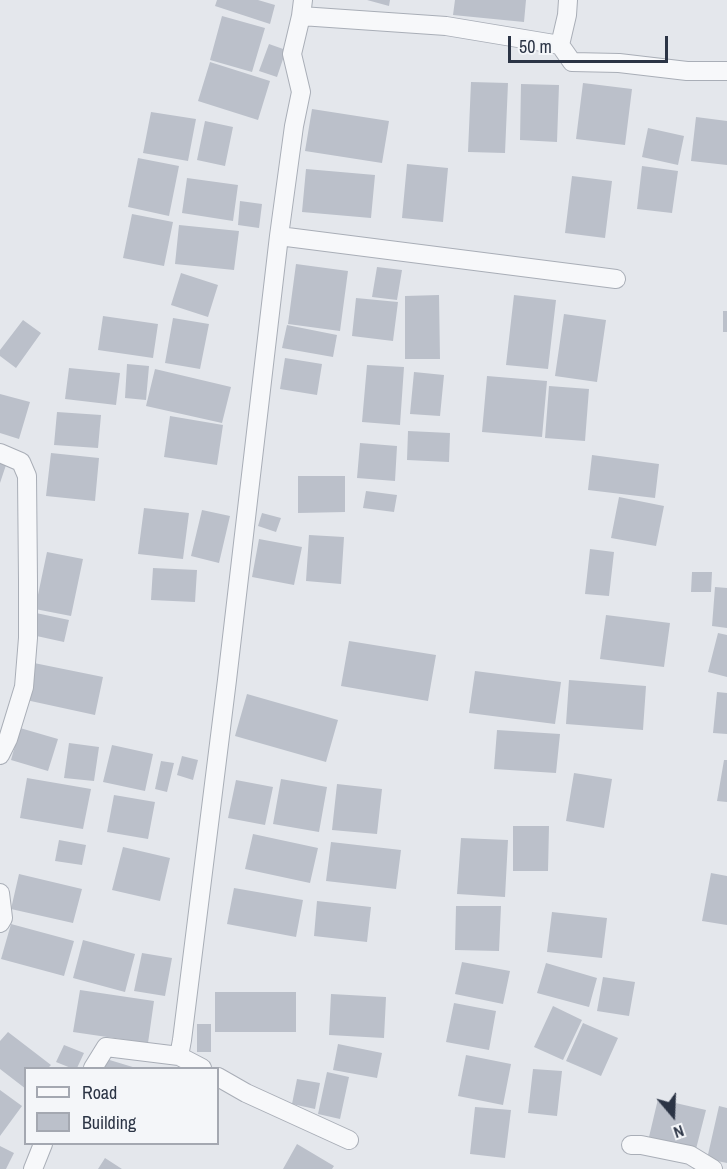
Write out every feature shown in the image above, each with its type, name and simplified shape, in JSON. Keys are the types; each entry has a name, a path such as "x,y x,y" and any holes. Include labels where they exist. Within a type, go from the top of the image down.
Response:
{"street":[{"path":"568,0 560,45 572,63 619,63 687,71 727,71"},
{"path":"179,1056 279,236 301,92 292,54 302,8 446,26 560,45"},
{"path":"279,236 616,279"},
{"path":"0,453 21,462 27,476 28,581 28,638 24,687 8,739 0,755"},
{"path":"0,893 3,918 0,923"},
{"path":"94,1067 106,1047 179,1056 200,1067"},
{"path":"219,1078 246,1093 349,1140"},
{"path":"33,1169 42,1145"},
{"path":"631,1145 690,1155 713,1169"}],"building":[{"path":"217,0 258,0 275,5 270,24 215,6"},
{"path":"367,0 390,0 389,6"},
{"path":"455,0 526,0 524,22 453,15"},
{"path":"222,16 265,28 252,72 210,60"},
{"path":"269,44 286,50 277,77 259,71"},
{"path":"210,62 270,81 258,120 198,101"},
{"path":"471,82 508,83 505,153 468,152"},
{"path":"583,83 632,89 625,145 576,139"},
{"path":"521,84 559,85 557,142 520,140"},
{"path":"312,109 389,121 382,163 305,151"},
{"path":"151,112 196,119 188,161 143,153"},
{"path":"696,117 727,121 727,165 691,161"},
{"path":"205,121 233,127 225,166 197,160"},
{"path":"648,128 684,136 678,165 642,157"},
{"path":"138,158 179,166 169,216 128,207"},
{"path":"407,164 448,168 443,222 402,218"},
{"path":"642,166 678,171 672,213 637,209"},
{"path":"306,169 375,175 371,218 302,212"},
{"path":"572,176 612,181 605,238 565,233"},
{"path":"187,178 238,185 233,221 182,213"},
{"path":"240,201 262,204 259,228 238,225"},
{"path":"132,214 173,222 164,266 123,258"},
{"path":"179,225 239,231 234,270 175,264"},
{"path":"296,264 348,271 340,331 288,324"},
{"path":"377,267 402,270 397,300 372,297"},
{"path":"181,273 218,285 208,317 171,305"},
{"path":"439,295 440,359 405,359 405,296"},
{"path":"514,295 556,300 548,369 506,365"},
{"path":"356,298 398,302 393,341 352,336"},
{"path":"723,311 727,311 727,332 723,332"},
{"path":"564,314 606,320 597,382 555,376"},
{"path":"103,316 158,324 153,358 98,350"},
{"path":"173,318 209,324 200,369 165,363"},
{"path":"23,320 41,333 16,368 0,356 0,350"},
{"path":"287,325 337,335 333,357 282,348"},
{"path":"285,358 322,364 317,395 280,389"},
{"path":"127,364 149,366 146,400 125,398"},
{"path":"367,365 404,367 400,425 362,422"},
{"path":"69,368 120,373 116,405 65,399"},
{"path":"155,369 231,387 222,423 146,406"},
{"path":"414,372 444,375 440,416 410,414"},
{"path":"487,376 547,381 542,437 482,432"},
{"path":"549,386 589,389 585,441 545,438"},
{"path":"0,394 30,402 19,439 0,433"},
{"path":"57,412 101,415 98,448 54,445"},
{"path":"170,416 223,425 217,465 164,457"},
{"path":"408,431 450,433 449,462 407,460"},
{"path":"360,443 397,446 395,481 357,478"},
{"path":"51,453 99,458 95,501 46,496"},
{"path":"592,455 659,464 655,498 588,490"},
{"path":"0,460 7,462 0,483"},
{"path":"298,476 345,476 345,512 298,513"},
{"path":"366,491 397,495 394,512 363,508"},
{"path":"619,497 664,506 656,546 611,538"},
{"path":"144,508 189,513 183,559 138,554"},
{"path":"202,510 230,516 219,563 191,556"},
{"path":"262,513 281,518 276,532 258,526"},
{"path":"309,535 344,537 341,584 306,581"},
{"path":"259,539 302,547 294,585 252,577"},
{"path":"590,549 614,552 609,596 585,594"},
{"path":"47,552 83,559 71,616 35,609"},
{"path":"153,568 197,570 195,602 151,600"},
{"path":"692,572 712,572 711,592 691,592"},
{"path":"715,587 727,588 727,628 712,626"},
{"path":"36,613 69,620 64,642 32,635"},
{"path":"606,615 670,623 664,667 600,659"},
{"path":"718,633 727,635 727,677 708,672"},
{"path":"349,641 436,655 428,701 341,686"},
{"path":"34,663 103,677 95,715 26,700"},
{"path":"475,671 561,682 555,724 469,713"},
{"path":"569,680 646,686 643,730 566,724"},
{"path":"717,692 727,693 727,734 713,733"},
{"path":"247,694 338,720 326,762 235,736"},
{"path":"20,728 58,739 48,771 11,760"},
{"path":"497,730 560,734 556,773 494,769"},
{"path":"69,743 99,747 94,781 64,778"},
{"path":"112,745 153,754 145,791 103,782"},
{"path":"182,756 198,760 193,780 177,775"},
{"path":"724,760 727,760 727,802 717,801"},
{"path":"161,761 174,763 167,792 155,789"},
{"path":"574,773 612,779 604,828 566,821"},
{"path":"27,778 91,789 83,829 20,818"},
{"path":"281,779 327,787 319,832 273,824"},
{"path":"236,780 273,787 265,825 228,818"},
{"path":"337,784 382,789 377,834 332,830"},
{"path":"114,795 155,802 148,839 107,832"},
{"path":"513,826 549,826 548,871 513,871"},
{"path":"253,834 318,848 310,883 245,869"},
{"path":"461,838 508,840 505,897 457,894"},
{"path":"59,840 86,845 82,865 55,861"},
{"path":"331,842 401,850 396,889 326,881"},
{"path":"123,847 170,858 160,901 112,890"},
{"path":"711,873 727,876 727,925 702,921"},
{"path":"19,874 82,889 73,923 11,909"},
{"path":"234,888 303,900 296,937 227,924"},
{"path":"317,901 371,907 367,942 314,936"},
{"path":"456,906 501,906 499,951 455,950"},
{"path":"552,912 607,918 602,958 547,952"},
{"path":"11,924 74,941 64,976 1,959"},
{"path":"83,940 135,954 125,992 73,978"},
{"path":"142,953 172,958 165,996 134,991"},
{"path":"462,962 510,971 503,1004 455,994"},
{"path":"546,963 597,978 589,1007 537,993"},
{"path":"603,977 635,982 629,1016 597,1011"},
{"path":"80,990 154,1001 148,1043 73,1032"},
{"path":"215,992 296,992 296,1032 215,1032"},
{"path":"331,994 386,997 384,1038 329,1035"},
{"path":"454,1003 496,1011 489,1050 446,1042"},
{"path":"553,1006 582,1020 563,1060 534,1047"},
{"path":"583,1023 618,1038 601,1076 566,1061"},
{"path":"197,1024 211,1024 211,1052 197,1052"},
{"path":"8,1032 51,1065 49,1067 24,1067 24,1087 0,1069 0,1041"},
{"path":"338,1044 382,1053 377,1078 333,1070"},
{"path":"64,1045 84,1053 77,1067 68,1067 56,1062"},
{"path":"466,1055 511,1064 503,1105 458,1096"},
{"path":"103,1058 133,1067 100,1067"},
{"path":"533,1069 562,1071 557,1116 528,1113"},
{"path":"327,1072 349,1077 340,1119 318,1114"},
{"path":"297,1079 320,1083 315,1109 292,1104"},
{"path":"0,1090 22,1106 0,1136"},
{"path":"658,1099 706,1110 696,1149 649,1137"},
{"path":"719,1106 727,1108 727,1163 707,1159"},
{"path":"475,1107 511,1110 505,1158 470,1154"},
{"path":"297,1144 334,1166 332,1169 283,1169"},
{"path":"0,1146 14,1153 6,1169 0,1169"},
{"path":"105,1158 122,1169 98,1169"}]}
